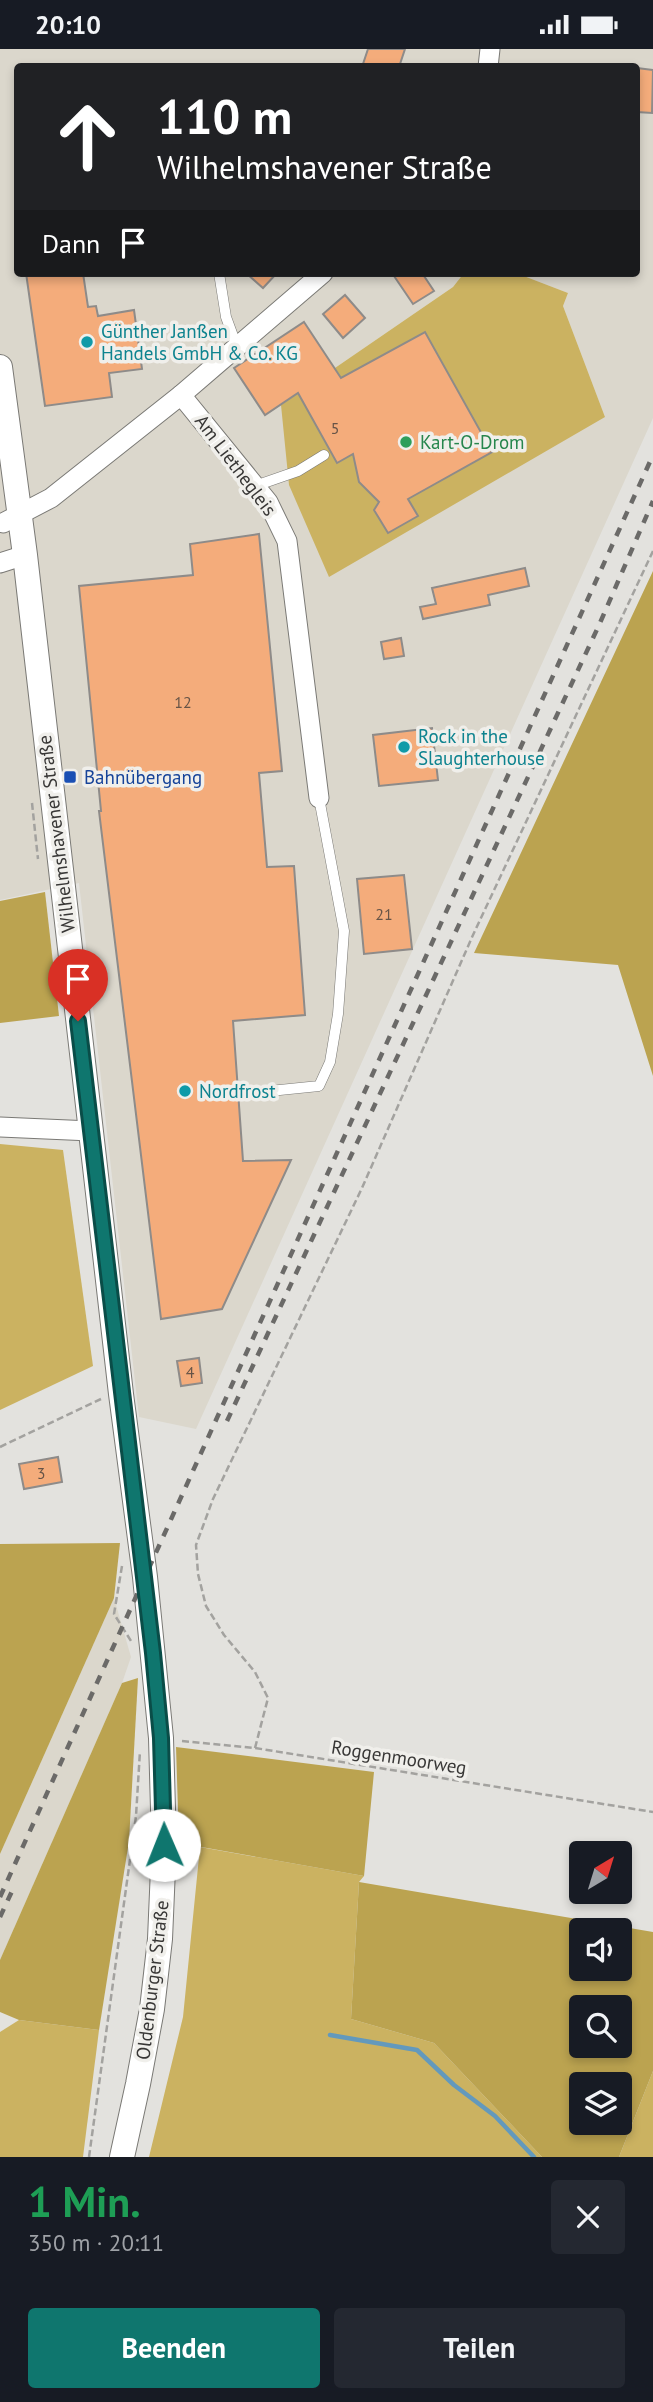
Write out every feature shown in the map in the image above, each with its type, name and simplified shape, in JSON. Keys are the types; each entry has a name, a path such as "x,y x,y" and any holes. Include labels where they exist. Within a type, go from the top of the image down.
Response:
{"street":[{"path":"181,395 318,277"},
{"name":"Wilhelmshavener Straße","path":"0,367 11,518 25,555 121,1394 147,1592"},
{"name":"Am Liethegleis","path":"11,518 51,498 181,395 268,502 288,541 319,798"},
{"path":"0,563 25,555"},
{"path":"0,1127 92,1131"},
{"name":"Oldenburger Straße","path":"122,2157 149,2022 160,1939 164,1845 151,1739 147,1592"}],"lane":[{"path":"220,277 226,317 237,347"},
{"path":"256,486 298,471 324,455"},
{"path":"260,1092 318,1086 330,1062 338,1014 344,931 319,798"}],"path":[{"path":"255,1748 268,1698 255,1672 224,1636 206,1606 198,1574 196,1545 212,1499 362,1188 473,935 653,551"},
{"path":"0,1447 106,1397 121,1394"},
{"path":"127,1635 136,1650"},
{"path":"89,2157 136,1816 151,1739"},
{"name":"Roggenmoorweg","path":"151,1739 255,1748 653,1812"}],"shaded area":[{"path":"0,49 653,49 653,418 196,1429 139,1417 79,883 0,900"},
{"path":"461,277 526,277 568,293 563,306 605,417 329,577 289,485 281,405 453,287"},
{"path":"653,571 653,1076 618,965 474,953"},
{"path":"45,892 59,1016 0,1023 0,901"},
{"path":"0,1144 63,1150 93,1366 0,1410"},
{"path":"120,1543 114,1598 0,1854 0,1544"},
{"path":"114,1598 131,1657 0,1960 0,1854"},
{"path":"138,1678 129,1841 99,2030 19,2020 0,2012 0,1960 122,1683"},
{"path":"176,1747 374,1772 364,1876 179,1843"},
{"path":"200,1847 364,1876 359,1882 351,2019 434,2043 542,2157 149,2157 183,2017"},
{"path":"359,1882 571,1918 569,1981 632,1981 632,1928 653,1932 653,2071 632,2124 632,2072 569,2072 569,2135 628,2135 619,2157 542,2157 434,2043 351,2019"},
{"path":"19,2020 99,2030 83,2157 0,2157 0,2032"},
{"path":"653,2071 653,2157 619,2157 628,2135 632,2135 632,2124"}],"building":[{"path":"368,49 405,49 400,63 363,63"},
{"path":"640,68 653,70 652,113 640,112"},
{"name":"Günther Janßen Handels GmbH & Co. KG","path":"27,277 84,277 88,307 96,306 98,316 134,310 142,369 109,373 112,397 45,406"},
{"path":"251,277 273,277 263,288"},
{"path":"395,277 425,277 434,291 413,304"},
{"path":"345,295 365,318 343,338 323,314"},
{"name":"Kart-O-Drom","path":"304,322 341,378 425,332 492,452 408,499 418,516 388,533 374,510 379,502 359,482 353,454 337,463 298,393 265,415 234,368"},
{"name":"Nordfrost","path":"259,534 282,771 259,773 267,867 294,866 305,1015 233,1021 243,1161 291,1160 222,1309 161,1319 99,811 79,586 193,575 190,544"},
{"path":"525,568 529,586 488,595 490,605 423,619 420,607 436,604 432,588"},
{"path":"401,638 404,656 384,659 381,642"},
{"name":"Rock in the Slaughterhouse","path":"432,728 438,780 379,786 373,735"},
{"path":"404,875 412,949 364,954 357,879"},
{"path":"199,1358 202,1383 181,1386 177,1361"},
{"path":"58,1457 62,1482 24,1489 19,1464"}],"waterway":[{"path":"330,2035 417,2050 454,2085 495,2116 534,2157"}],"railway":[{"path":"0,1897 653,455"},
{"path":"227,1421 600,623 653,501"},
{"path":"0,1917 13,1889"}],"place":[{"name":"Günther Janßen Handels GmbH & Co. KG","path":"87,342"},
{"name":"Kart-O-Drom","path":"406,442"},
{"name":"Rock in the Slaughterhouse","path":"404,747"},
{"name":"Bahnübergang","path":"70,777"},
{"name":"Nordfrost","path":"185,1091"}],"route":[{"path":"78,1021 153,1653 161,1738 164,1845"}]}
